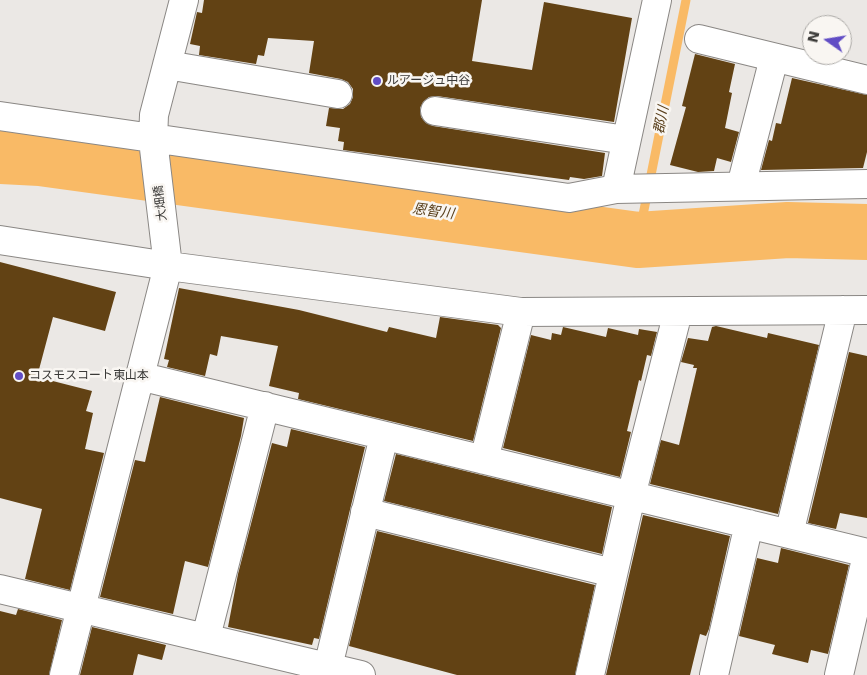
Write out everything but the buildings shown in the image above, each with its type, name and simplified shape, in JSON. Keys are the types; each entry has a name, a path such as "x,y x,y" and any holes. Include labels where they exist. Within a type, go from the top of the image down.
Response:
{"street":[{"name":"大畑橋","path":"168,266 153,140 154,115 184,0"},
{"path":"623,189 626,140 655,0"},
{"path":"700,39 867,80"},
{"path":"740,186 774,58"},
{"path":"167,65 338,94"},
{"path":"435,111 626,140"},
{"path":"0,116 153,140 569,198 623,189 867,184"},
{"path":"0,240 168,266 521,312 855,310 789,534"},
{"path":"64,675 168,266"},
{"path":"484,460 521,312"},
{"path":"590,675 631,496 678,312"},
{"path":"139,376 867,554 839,675"},
{"path":"206,638 265,406"},
{"path":"327,671 384,436"},
{"path":"365,512 613,573"},
{"path":"714,675 749,524"},
{"path":"0,589 206,638 327,671 361,675"}],"waterway":[{"name":"郡川","path":"638,240 686,0"},
{"name":"恩智川","path":"0,156 40,158 638,240 788,230 867,232"}],"place":[{"name":"ルアージュ中谷","path":"377,81"},
{"name":"コスモスコート東山本","path":"19,376"}]}
